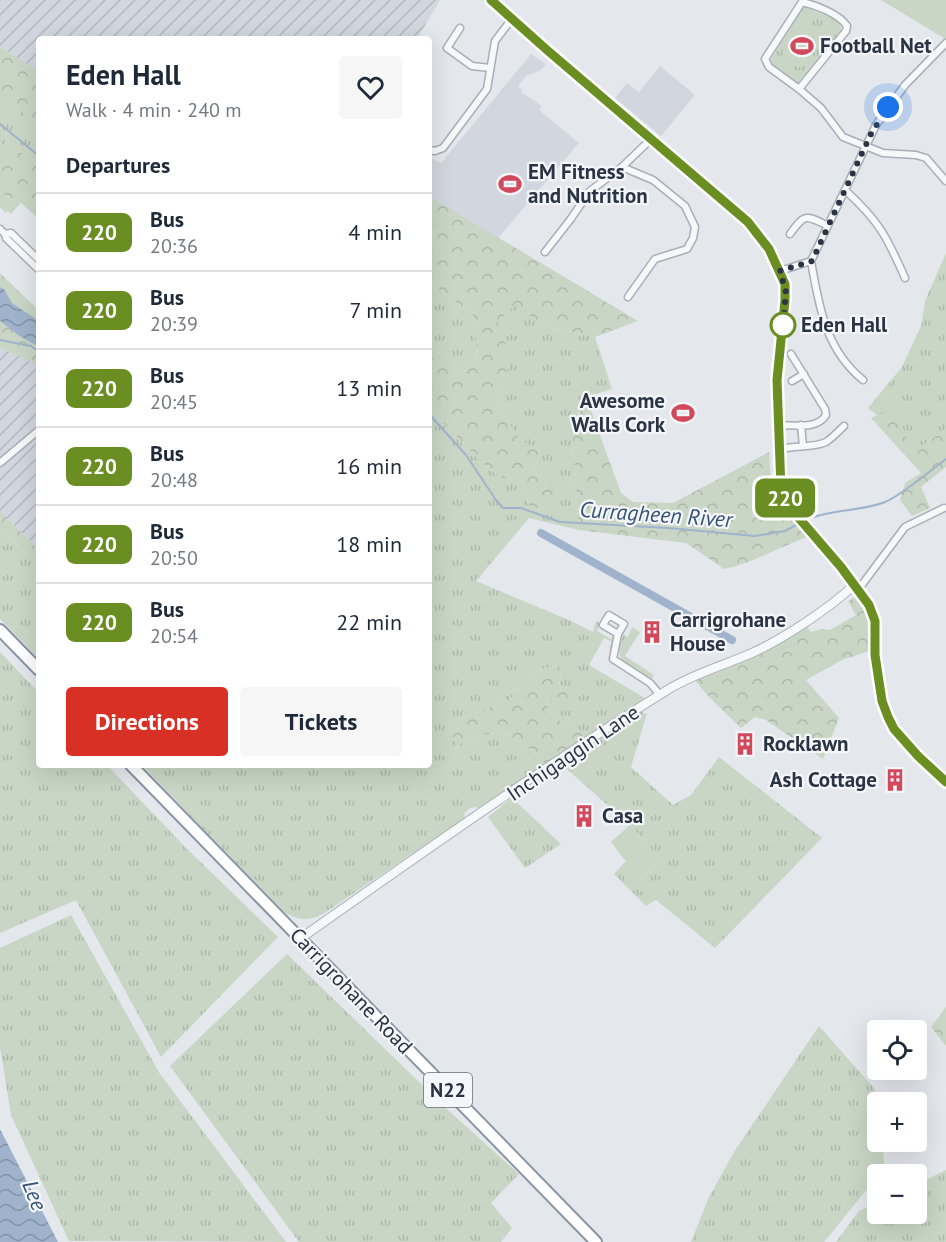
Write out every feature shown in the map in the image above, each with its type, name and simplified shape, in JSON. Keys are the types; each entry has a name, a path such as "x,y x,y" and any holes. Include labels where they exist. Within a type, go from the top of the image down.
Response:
{"highway":[{"path":"0,630 36,667"},
{"name":"Carrigrohane Road","path":"135,768 596,1242"}],"main road":[{"path":"492,0 511,20 748,222 769,249 780,271 786,292 777,380 781,490 798,517 869,605 875,621 875,655 882,701 888,717 894,729 918,756 946,782"}],"street":[{"path":"799,89 848,26 843,20 830,13 802,2 765,59 769,67 821,108 843,137 883,153 916,155 926,158 946,181"},
{"path":"432,150 443,148 487,89 495,41 511,20"},
{"path":"460,28 447,48 472,66 490,68"},
{"path":"863,380 846,365 828,334 819,306 812,261 876,125 892,101 946,43"},
{"path":"545,252 590,191 622,167 651,139"},
{"path":"622,167 653,180 675,197 688,212 695,227 693,238 687,249 655,259 628,297"},
{"path":"846,190 868,211 885,233 905,278"},
{"path":"790,234 800,220 806,217 828,226"},
{"path":"3,231 11,233 36,257"},
{"path":"3,231 6,238 36,267"},
{"path":"780,271 812,261"},
{"path":"779,425 817,423 826,415 825,409 791,354"},
{"path":"792,381 804,374"},
{"path":"801,425 803,446"},
{"path":"778,450 825,442 844,426"},
{"path":"0,463 36,433"},
{"path":"856,588 905,527 944,508"},
{"name":"Inchigaggin Lane","path":"300,938 574,750 660,695 694,675 772,643 856,588"},
{"path":"618,634 614,659 650,683 660,695"}],"shaded area":[{"path":"0,0 440,0 419,36 36,36 36,69 0,47"},
{"path":"531,54 546,64 541,70 526,76 518,86 521,92 542,106 539,110 579,143 498,238 432,198 432,158 441,163"},
{"path":"660,66 695,95 661,136 615,98 627,83 639,92"},
{"path":"0,348 36,364 36,547 0,511"}],"green space":[{"path":"881,0 946,0 946,40 942,37"},
{"path":"805,7 840,22 841,30 798,83 795,83 772,64 771,59"},
{"name":"Football Net","path":"805,24 823,38 800,68 782,55"},
{"path":"0,47 36,69 36,122 0,97"},
{"path":"0,97 36,122 36,164 0,137"},
{"path":"0,137 36,164 36,216 21,203 0,193"},
{"path":"0,193 21,203 11,214 8,211 6,213 0,207"},
{"path":"432,198 638,321 595,337 545,326 515,305 492,328 504,333 509,365 496,403 519,439 540,452 534,470 550,486 557,489 558,502 548,507 530,508 521,478 502,478 482,463 432,412 432,347 463,373 478,358 473,315 432,284"},
{"path":"946,253 946,429 922,446 904,437 899,404 878,416 868,408 902,367 921,326 925,301"},
{"path":"0,273 36,308 36,364 0,348"},
{"path":"432,284 473,315 478,358 463,373 432,347"},
{"path":"515,304 545,326 595,337 612,389 586,397 572,429 579,530 529,518 476,581 593,632 596,621 600,624 597,631 611,639 614,634 615,642 610,650 612,642 604,638 589,665 645,698 591,735 564,724 549,712 547,701 557,697 561,677 558,665 535,671 509,700 447,724 457,747 485,734 504,732 532,751 547,765 481,810 476,807 470,808 464,813 465,818 323,914 308,919 294,917 284,912 207,833 205,825 155,768 432,768 432,412 482,463 502,478 521,478 530,508 550,486 534,470 540,452 519,439 496,403 509,365 491,328"},
{"path":"586,397 621,493 633,502 673,503 769,452 772,493 807,537 745,563 724,569 686,543 579,530 572,430"},
{"path":"899,404 905,437 922,446 946,429 946,467 921,487 930,508 912,516 900,500 905,483 921,473 871,418"},
{"path":"0,511 36,547 36,565 0,528"},
{"path":"0,528 36,565 36,656 0,619"},
{"path":"855,597 867,615 870,651 842,660 806,680 839,718 823,759 766,720 755,717 741,728 694,679 771,648 807,627 811,632 822,629 830,630 856,615 848,601"},
{"path":"632,627 640,632 625,656 654,675 652,679 621,660 619,651 623,634 628,637"},
{"path":"0,652 36,690 36,768 110,768 185,847 278,937 161,1057 76,900 0,933"},
{"path":"559,665 561,677 559,684 576,697 572,709 566,712 557,697 547,701 549,712 564,724 591,735 547,765 532,751 504,732 485,734 457,747 447,724 509,700 535,671"},
{"path":"640,710 647,713 631,767 673,805 691,795 719,757 822,838 715,948 656,900 646,906 614,874 626,861 641,879 661,860 630,825 561,764"},
{"path":"145,768 155,768 205,825 207,833"},
{"path":"512,798 561,844 525,868 488,817"},
{"path":"630,825 661,860 640,880 611,842"},
{"path":"71,915 160,1074 286,1242 69,1241 11,1115 0,1047 0,948"},
{"path":"287,954 450,1112 519,1174 491,1203 512,1228 501,1242 299,1242 170,1066"},
{"path":"946,1007 946,1046 931,1027"},
{"path":"819,1026 876,1092 867,1092 867,1152 883,1152 884,1164 867,1164 867,1189 824,1242 691,1242 709,1197 734,1152"},
{"path":"946,1170 946,1242 836,1242 859,1211 867,1207 867,1224 927,1224 927,1179"}],"water":[{"path":"0,287 4,289 12,303 36,319 36,345 18,335 0,321"},
{"path":"0,1129 58,1242 0,1242"}],"waterway":[{"name":"Curragheen River","path":"0,124 36,154"},
{"path":"0,340 31,346 36,350"},
{"name":"Curragheen River","path":"432,417 466,455 503,508 521,508 560,522 755,536 785,531 798,524"},
{"name":"Curragheen River","path":"804,521 824,514 865,508 892,499 946,459"},
{"path":"541,533 732,640"}],"bus line":[{"name":"220","path":"491,0 511,20 748,222 769,249 780,271 786,292 777,380 781,490 798,517 841,567 869,605 875,621 875,655 882,701 888,717 894,729 918,756 946,782"}],"place":[{"name":"Football Net","path":"802,46"},
{"name":"EM Fitness and Nutrition","path":"510,184"},
{"name":"Eden Hall","path":"783,325"},
{"name":"Awesome Walls Cork","path":"683,413"},
{"name":"Carrigrohane House","path":"652,632"},
{"name":"Rocklawn","path":"745,744"},
{"name":"Ash Cottage","path":"895,780"},
{"name":"Casa","path":"584,816"}],"route":[{"path":"783,325 782,335 786,292 780,271 812,261 871,134 888,107"}],"water label":[{"name":"Lee","path":"35,1195"}]}
